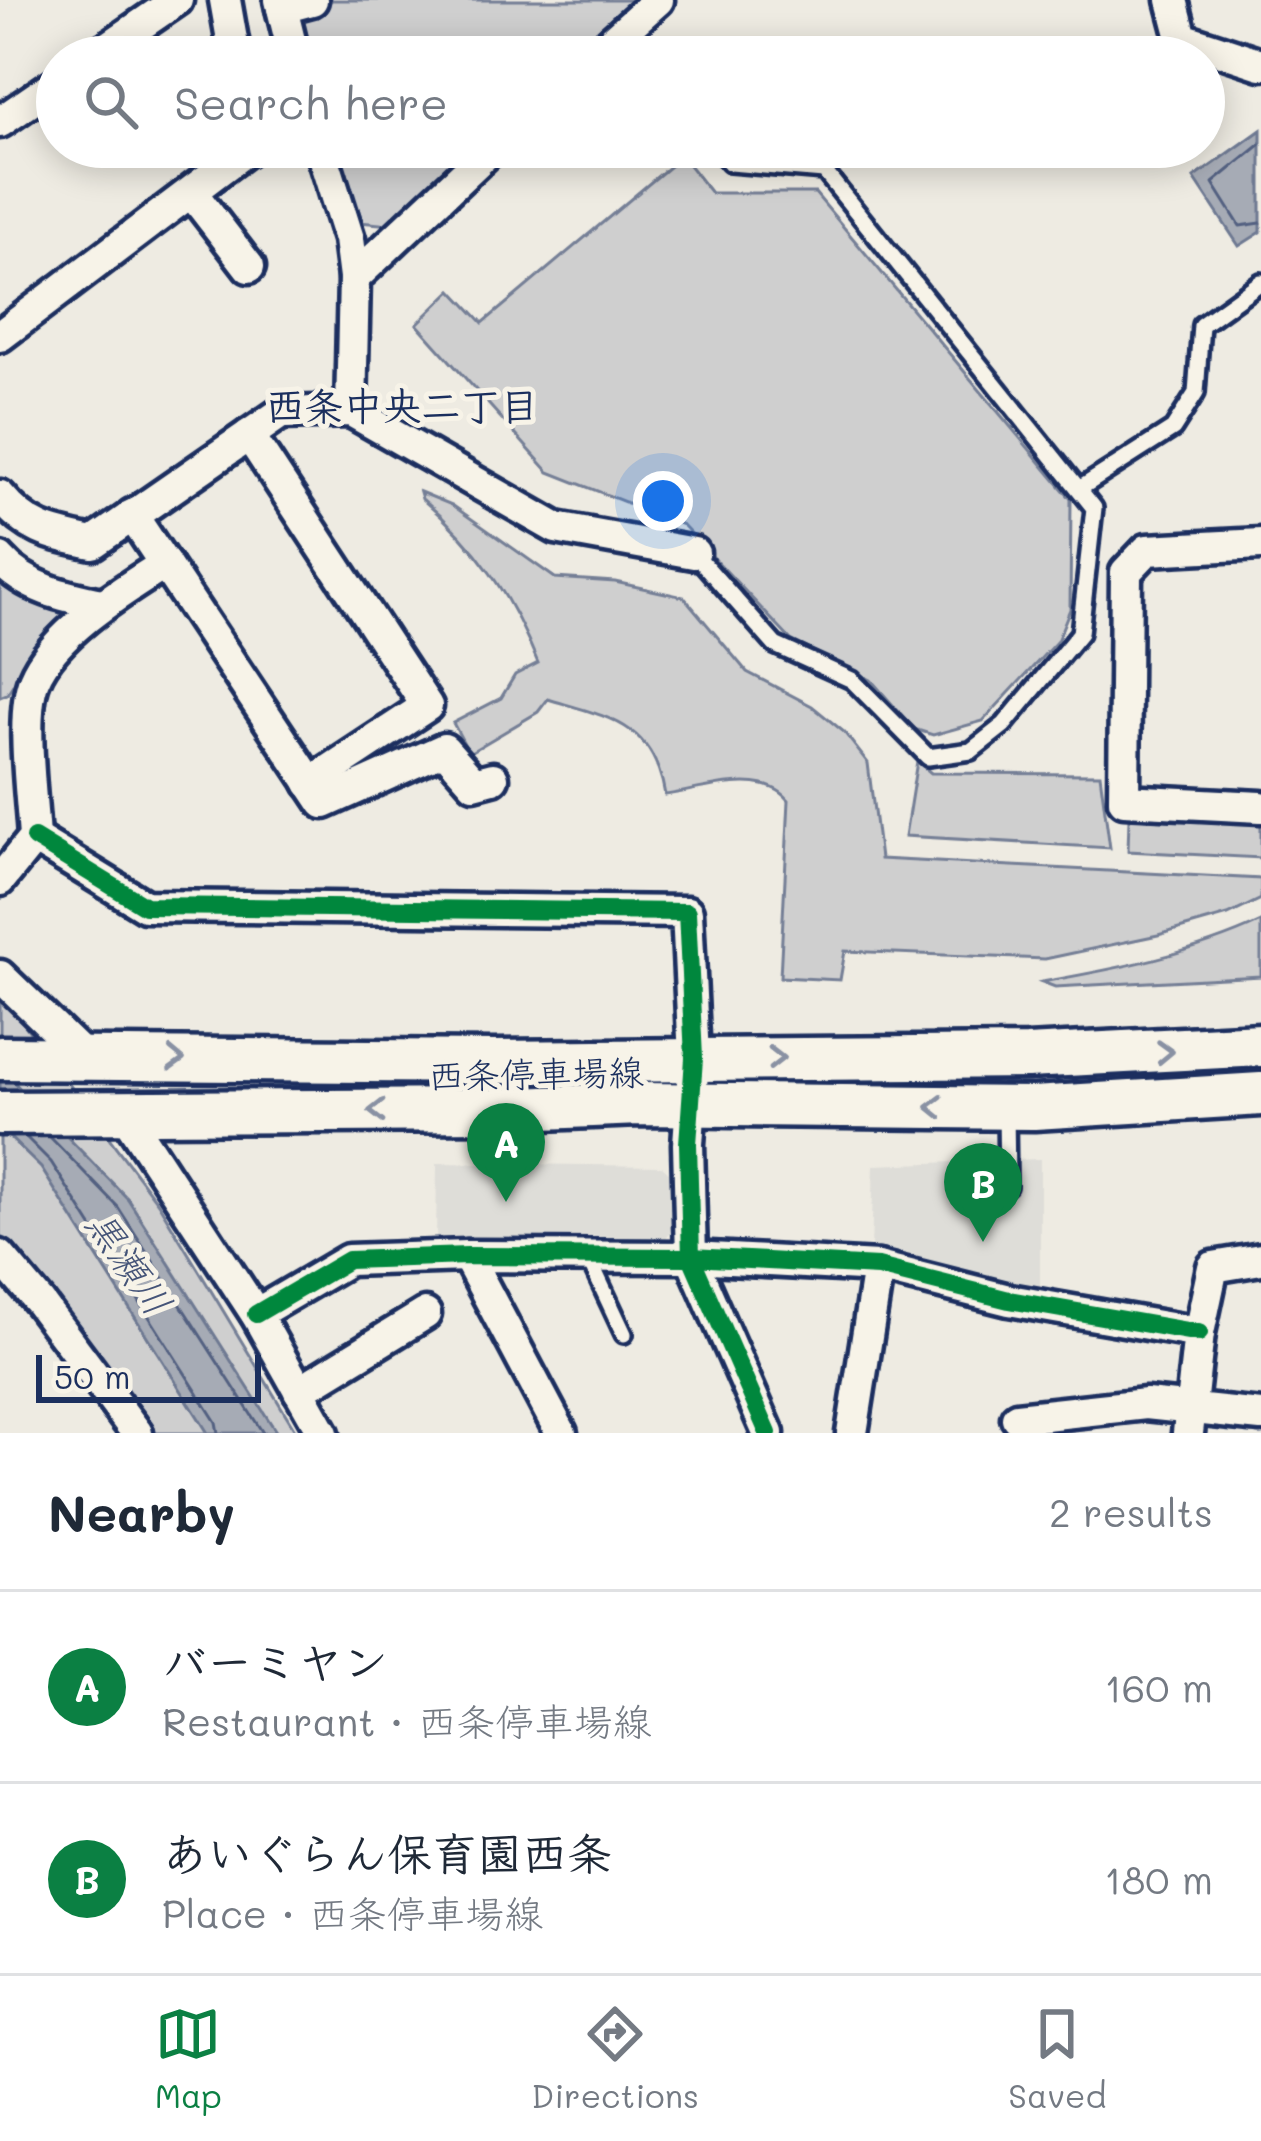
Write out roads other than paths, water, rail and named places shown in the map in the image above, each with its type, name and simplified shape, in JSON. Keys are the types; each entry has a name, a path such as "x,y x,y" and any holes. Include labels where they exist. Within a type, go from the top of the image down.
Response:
{"main road":[{"name":"西条停車場線","path":"0,1058 495,1062 1027,1058 1261,1046"},
{"name":"西条停車場線","path":"0,1113 692,1104 1005,1108 1261,1094"}],"street":[{"path":"125,36 177,0"},
{"path":"225,0 231,36"},
{"path":"1172,0 1181,36"},
{"path":"291,3 293,36"},
{"path":"633,36 652,3"},
{"path":"1225,52 1261,64"},
{"path":"0,122 36,97"},
{"path":"0,335 224,168"},
{"path":"327,168 349,239 353,278 351,411"},
{"path":"353,278 471,168"},
{"path":"192,193 249,267"},
{"path":"0,496 21,521 53,535 93,543 281,413 351,411 556,528 694,553"},
{"path":"249,435 376,635 428,706 310,783"},
{"path":"132,514 231,653 323,803 444,749 474,783 494,778"},
{"path":"1261,544 1148,550 1126,572 1124,800 1261,807"},
{"path":"0,559 10,571 61,596 102,604"},
{"path":"0,880 34,838 28,732 34,681 62,642 102,604 165,564"},
{"path":"34,838 145,906 687,912 694,1058 688,1144 691,1257 768,1433"},
{"path":"0,976 71,1056"},
{"path":"112,1111 256,1314 323,1433"},
{"path":"0,1256 137,1433"},
{"path":"467,1256 561,1433"},
{"path":"256,1314 348,1260 691,1257 878,1267 1009,1300 1199,1333"},
{"path":"1189,1422 1199,1333 1213,1267 1261,1259"},
{"path":"852,1433 878,1267"},
{"path":"299,1391 425,1314"},
{"path":"1017,1418 1146,1404 1189,1422 1261,1416"}],"lane":[{"path":"694,553 775,645 852,680 928,757 970,751 1004,725 1080,633 1094,508 824,171 789,168"},
{"path":"1079,489 1172,429 1196,393 1201,325 1261,282"},
{"path":"1005,1108 1007,1186"},
{"path":"588,1257 624,1334"}],"water":[{"path":"1261,130 1261,232 1239,246 1194,178 1208,168 1225,168 1225,156"},
{"name":"黒瀬川","path":"0,1068 128,1199 277,1433 208,1433 41,1168 0,1128"}],"place":[{"name":"バーミヤン","path":"506,1202"},
{"name":"あいぐらん保育園西条","path":"983,1242"}],"district":[{"name":"西条中央二丁目","path":"402,406"}]}
